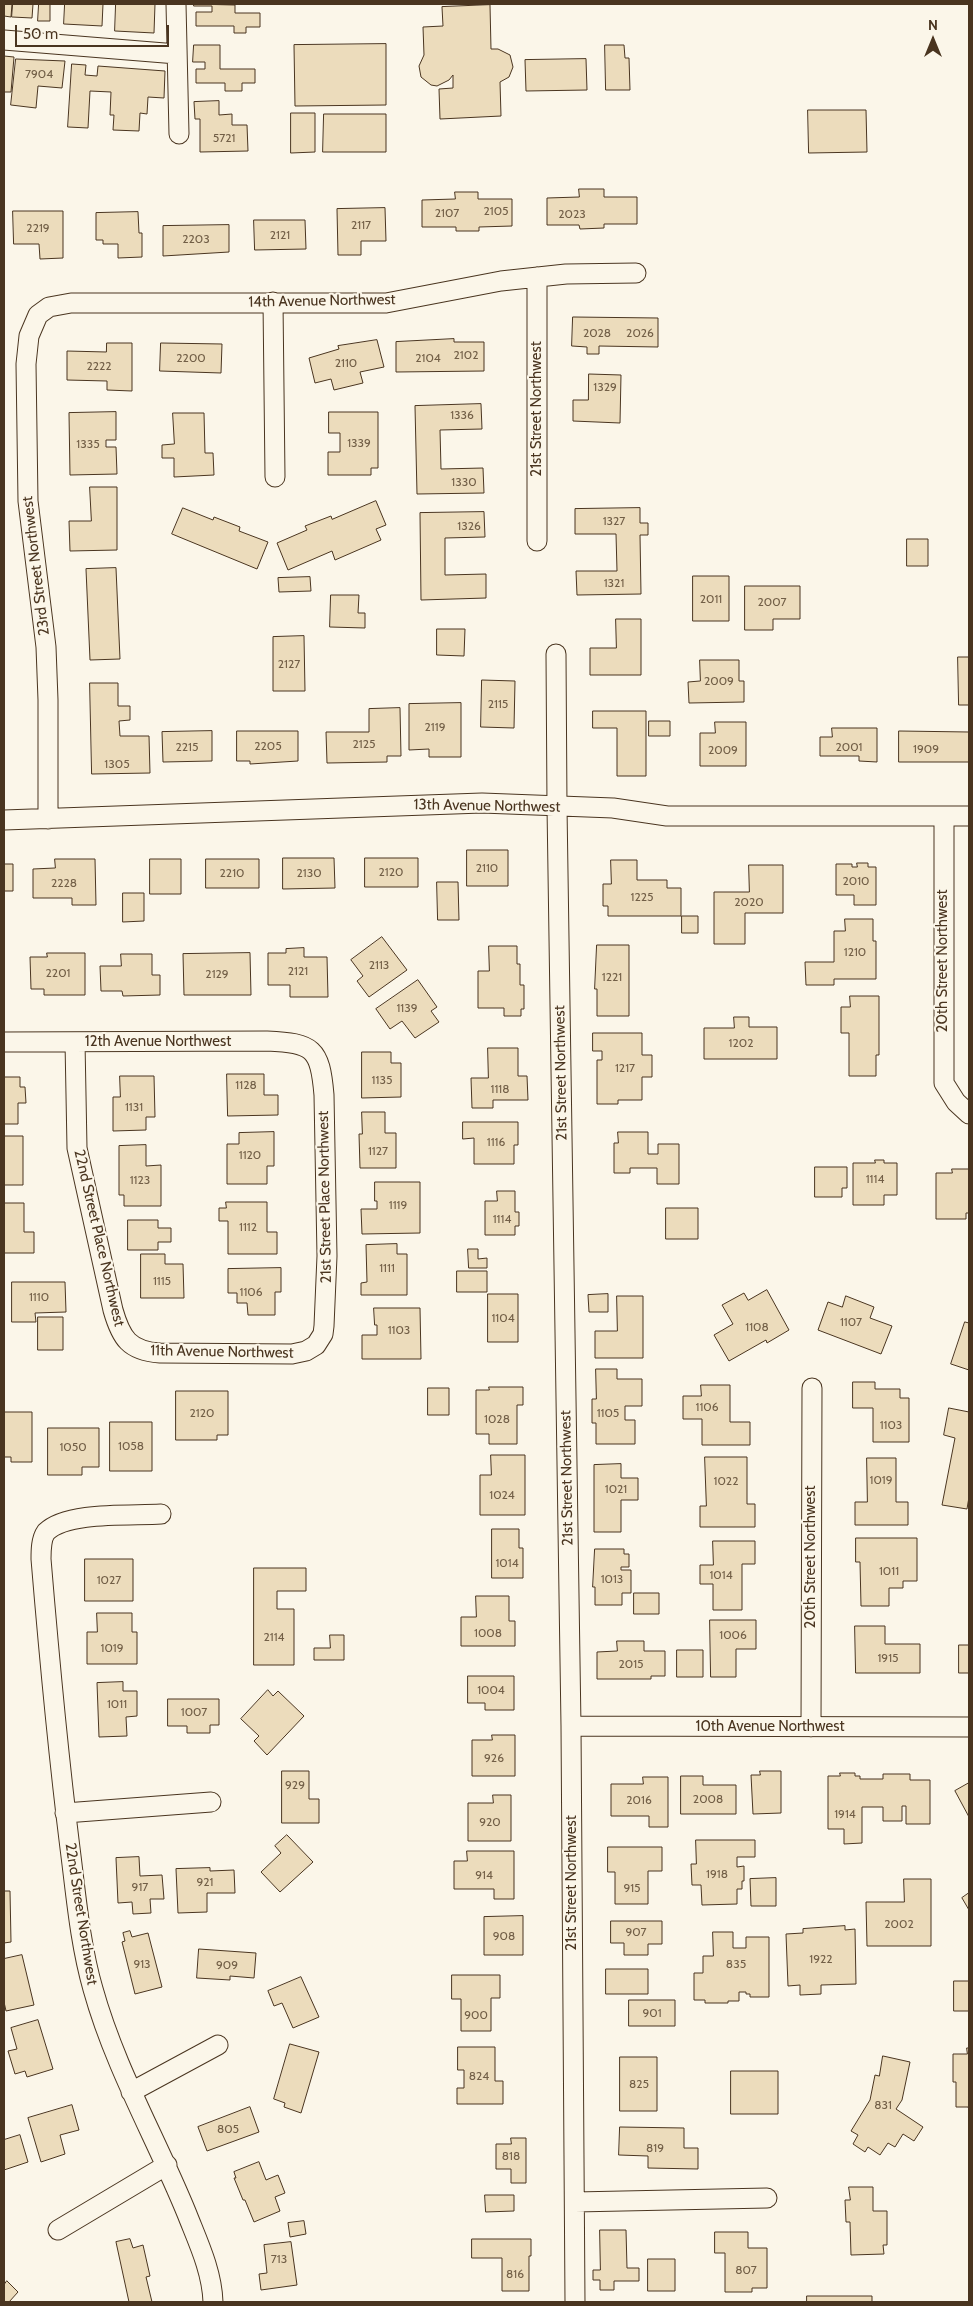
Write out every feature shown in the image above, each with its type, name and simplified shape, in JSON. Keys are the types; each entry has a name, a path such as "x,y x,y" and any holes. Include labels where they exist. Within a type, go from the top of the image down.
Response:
{"street":[{"path":"176,4 179,134"},
{"path":"4,40 177,54"},
{"name":"14th Avenue Northwest","path":"38,315 49,307 71,303 386,303 466,286 537,277 636,273"},
{"name":"21st Street Northwest","path":"537,277 537,542"},
{"path":"274,302 275,476"},
{"name":"23rd Street Northwest","path":"38,315 31,328 27,350 27,459 32,545 46,647 48,819"},
{"name":"21st Street Northwest","path":"556,654 571,1726 575,2302"},
{"name":"13th Avenue Northwest","path":"4,820 482,803 613,808 667,816 969,816"},
{"name":"20th Street Northwest","path":"944,816 942,1049 944,1084 962,1108"},
{"name":"12th Avenue Northwest","path":"4,1042 276,1042 299,1044 311,1051"},
{"name":"22nd Street Place Northwest","path":"76,1042 75,1120 78,1160 113,1310 122,1334 128,1343"},
{"name":"21st Street Place Northwest","path":"311,1051 319,1062 323,1086 327,1256 324,1326 323,1334 316,1345"},
{"name":"11th Avenue Northwest","path":"128,1343 135,1348 151,1352 263,1354 299,1354 316,1345"},
{"name":"20th Street Northwest","path":"811,1727 812,1388"},
{"name":"22nd Street Northwest","path":"161,1514 76,1518 62,1522 45,1533 41,1559 51,1686 66,1813 80,1921 92,1987 112,2046 131,2092 167,2165 208,2266 213,2302"},
{"name":"10th Avenue Northwest","path":"571,1726 969,1727"},
{"path":"66,1813 211,1802"},
{"path":"131,2092 218,2044"},
{"path":"58,2230 167,2165"},
{"path":"575,2202 767,2198"}],"building":[{"path":"4,4 12,4 11,17 4,16"},
{"path":"13,4 33,4 32,18 12,17"},
{"path":"39,4 50,4 50,21 38,21"},
{"path":"65,4 103,4 102,26 64,24"},
{"path":"116,4 155,4 154,33 115,31"},
{"path":"194,4 235,5 235,13 260,13 260,27 246,27 246,33 234,33 234,26 196,26 196,12 212,12 212,6 194,6"},
{"path":"490,5 491,49 498,49 510,55 513,67 509,77 500,82 501,116 440,119 439,89 453,88 453,75 449,80 437,86 431,85 421,77 419,66 424,55 423,27 443,26 442,7"},
{"path":"386,44 386,105 295,106 294,45"},
{"path":"194,45 220,45 220,69 255,69 255,83 242,83 242,91 225,91 225,83 196,83 196,69 205,69 205,62 193,62"},
{"path":"605,45 624,45 625,58 629,58 630,90 606,90"},
{"path":"4,56 14,57 11,92 4,92"},
{"path":"16,59 65,61 62,88 38,86 36,108 11,105"},
{"path":"586,59 587,90 526,91 525,60"},
{"path":"72,64 86,65 85,75 97,76 98,66 165,71 164,98 148,97 147,114 140,113 139,131 113,130 114,115 110,115 111,92 90,91 88,128 68,127"},
{"path":"219,101 219,115 232,114 232,125 247,125 248,151 200,152 200,119 195,119 194,102"},
{"path":"808,110 866,110 867,152 809,153"},
{"path":"291,113 315,113 315,152 291,153"},
{"path":"324,114 386,114 386,152 323,152"},
{"path":"579,189 604,189 604,197 637,197 637,224 604,224 604,228 580,229 579,225 547,225 547,198 579,197"},
{"path":"455,192 478,192 478,199 512,199 512,226 479,227 479,231 456,231 456,227 422,227 422,200 455,199"},
{"path":"385,208 386,241 361,241 361,255 338,255 337,209"},
{"path":"13,211 63,211 63,258 40,259 39,244 14,244"},
{"path":"138,212 139,233 142,233 142,257 118,258 118,244 103,244 103,240 96,240 96,213"},
{"path":"254,220 305,220 306,249 255,250"},
{"path":"229,225 229,252 163,256 163,226"},
{"path":"573,317 658,318 658,347 599,346 599,354 587,354 587,347 572,346"},
{"path":"454,339 454,342 484,342 484,371 396,372 396,342"},
{"path":"377,340 384,367 360,372 363,383 334,390 331,379 315,383 309,358 339,349 338,346"},
{"path":"107,343 132,343 132,391 107,390 107,381 67,380 67,351 106,352"},
{"path":"161,343 222,344 221,373 160,371"},
{"path":"589,374 621,375 620,423 573,421 573,400 588,400"},
{"path":"481,404 482,429 440,430 441,469 483,468 484,493 417,494 415,406"},
{"path":"116,412 116,440 106,440 106,447 116,447 117,474 70,475 69,413"},
{"path":"329,412 378,412 378,468 371,468 371,475 328,475 328,452 340,452 340,433 329,433"},
{"path":"173,413 204,413 205,453 213,453 214,475 174,477 174,458 162,458 162,445 174,444"},
{"path":"90,487 117,487 117,550 70,551 69,521 91,521"},
{"path":"376,501 386,525 376,529 381,540 335,560 332,551 288,570 277,543 307,530 305,526 331,516 332,519"},
{"path":"183,508 213,520 214,517 240,527 239,531 268,542 257,569 172,534"},
{"path":"640,508 640,523 648,523 648,535 640,535 641,594 577,595 576,571 617,571 616,534 575,534 575,509"},
{"path":"484,512 485,537 445,538 445,575 486,574 486,598 421,600 420,513"},
{"path":"907,539 928,539 928,566 907,566"},
{"path":"116,568 120,659 90,660 86,569"},
{"path":"693,576 729,576 729,621 693,621"},
{"path":"310,577 311,591 279,592 278,578"},
{"path":"745,586 800,586 800,619 773,619 773,630 745,630"},
{"path":"331,595 359,595 358,613 365,613 365,628 330,627"},
{"path":"616,619 641,619 641,675 590,675 590,648 616,648"},
{"path":"437,629 465,629 464,656 437,655"},
{"path":"304,636 305,691 273,691 273,637"},
{"path":"958,657 969,657 969,705 959,705"},
{"path":"700,660 739,660 739,681 744,681 744,702 689,703 688,682 700,681"},
{"path":"482,680 515,681 514,728 481,727"},
{"path":"90,683 118,683 118,706 130,706 130,720 119,721 120,736 149,736 150,773 92,774"},
{"path":"461,703 461,757 429,757 429,749 409,750 409,704"},
{"path":"400,708 401,756 387,756 387,762 327,763 326,732 369,732 369,709"},
{"path":"593,711 646,711 646,776 617,776 617,728 593,728"},
{"path":"649,721 670,721 670,736 649,736"},
{"path":"715,722 746,722 746,766 700,766 700,733 715,733"},
{"path":"832,728 877,728 877,762 859,761 859,756 820,756 820,737 832,737"},
{"path":"212,731 212,761 163,762 162,732"},
{"path":"237,731 298,731 298,761 250,764 250,761 237,761"},
{"path":"899,731 969,732 969,762 899,762"},
{"path":"467,850 508,850 508,886 467,886"},
{"path":"283,858 334,858 335,888 283,889"},
{"path":"365,858 418,858 418,887 365,887"},
{"path":"55,859 95,859 96,905 72,905 72,898 33,898 33,869 55,868"},
{"path":"150,859 181,859 181,894 150,894"},
{"path":"206,859 259,859 259,888 206,888"},
{"path":"611,860 637,860 637,880 667,880 667,888 681,888 681,916 608,916 608,906 603,906 603,884 611,884"},
{"path":"857,863 868,863 868,867 876,867 876,905 854,905 854,895 836,895 836,864 852,864 852,867 857,867"},
{"path":"4,864 13,864 13,891 4,891"},
{"path":"749,865 783,865 783,913 745,913 745,944 714,944 714,892 749,892"},
{"path":"437,882 458,882 459,920 438,920"},
{"path":"123,893 144,893 144,921 123,922"},
{"path":"682,916 698,916 698,933 682,933"},
{"path":"845,919 873,919 873,941 876,941 876,979 834,979 834,985 806,985 805,962 834,962 834,931 845,931"},
{"path":"382,937 407,970 369,997 357,981 363,976 351,960"},
{"path":"597,945 629,945 629,1016 597,1016 597,989 595,989"},
{"path":"489,946 517,946 517,964 520,964 520,985 524,985 524,1009 521,1009 521,1016 504,1016 504,1008 478,1008 478,971 489,971"},
{"path":"304,948 304,957 327,957 328,997 290,997 290,985 268,985 268,953 286,953 286,949"},
{"path":"47,953 85,953 85,995 44,995 44,989 31,989 30,957 47,957"},
{"path":"250,953 251,995 184,995 183,954"},
{"path":"121,954 152,954 152,975 160,975 160,995 123,996 122,991 101,991 100,966 121,966"},
{"path":"418,980 437,1007 431,1011 439,1022 415,1038 402,1021 390,1029 376,1009"},
{"path":"850,996 879,996 879,1055 876,1055 876,1076 849,1076 849,1033 841,1033 841,1007 850,1007"},
{"path":"734,1017 749,1017 749,1027 777,1027 777,1059 704,1059 704,1028 734,1028"},
{"path":"593,1033 642,1033 642,1055 652,1055 652,1077 642,1077 642,1100 618,1100 618,1104 597,1104 597,1060 602,1060 602,1051 593,1051"},
{"path":"488,1048 518,1048 518,1076 527,1076 528,1100 493,1100 493,1108 472,1108 471,1078 488,1078"},
{"path":"362,1052 391,1052 391,1063 401,1063 401,1097 362,1098"},
{"path":"227,1074 264,1074 264,1095 278,1095 278,1115 228,1116"},
{"path":"120,1076 154,1076 155,1117 146,1117 146,1130 113,1131 113,1097 120,1097"},
{"path":"4,1077 20,1077 20,1087 25,1087 26,1103 18,1103 18,1124 4,1124"},
{"path":"362,1112 385,1112 385,1133 396,1133 396,1168 360,1168 359,1134 362,1134"},
{"path":"463,1122 518,1122 518,1145 514,1145 514,1164 474,1164 474,1138 463,1139"},
{"path":"274,1132 274,1166 267,1166 267,1184 227,1184 227,1144 239,1144 239,1133"},
{"path":"618,1132 648,1132 648,1154 658,1154 658,1144 679,1144 679,1184 657,1184 657,1168 630,1168 630,1173 614,1173 614,1143 618,1143"},
{"path":"4,1136 23,1136 23,1185 4,1185"},
{"path":"146,1145 146,1166 161,1165 161,1206 124,1206 124,1195 119,1195 119,1146"},
{"path":"875,1160 884,1160 884,1163 897,1163 897,1195 884,1195 884,1205 853,1205 853,1163 875,1163"},
{"path":"815,1167 847,1167 847,1188 842,1188 842,1197 815,1197"},
{"path":"952,1169 969,1169 969,1213 966,1213 966,1219 936,1219 936,1173 952,1173"},
{"path":"375,1182 420,1182 420,1233 362,1234 361,1209 377,1209"},
{"path":"497,1191 515,1191 515,1212 519,1212 519,1226 515,1226 515,1235 485,1235 485,1201 497,1201"},
{"path":"226,1202 267,1202 267,1232 277,1232 277,1254 228,1254 228,1221 219,1221 219,1208 226,1208"},
{"path":"4,1203 24,1203 24,1232 34,1232 34,1253 4,1253"},
{"path":"666,1208 698,1208 698,1239 666,1239"},
{"path":"128,1220 158,1220 158,1228 171,1228 171,1242 158,1242 158,1250 128,1250"},
{"path":"397,1244 397,1254 407,1254 407,1295 361,1295 361,1283 367,1282 366,1245"},
{"path":"468,1249 478,1249 478,1259 487,1258 487,1268 469,1268"},
{"path":"141,1254 165,1254 165,1264 183,1264 184,1298 141,1298"},
{"path":"281,1268 281,1292 275,1292 275,1315 248,1315 247,1303 237,1303 237,1293 228,1293 228,1269"},
{"path":"457,1271 487,1271 487,1292 457,1292"},
{"path":"12,1282 65,1282 66,1312 35,1313 36,1322 12,1322"},
{"path":"767,1290 789,1330 767,1343 766,1340 729,1361 714,1335 733,1324 722,1305 744,1293 748,1300"},
{"path":"488,1294 518,1294 518,1342 488,1342"},
{"path":"608,1294 608,1312 589,1312 588,1295"},
{"path":"617,1296 643,1296 643,1358 595,1358 595,1331 617,1331"},
{"path":"846,1296 874,1307 870,1318 892,1326 881,1354 818,1330 828,1302 842,1307"},
{"path":"374,1308 420,1308 421,1359 362,1359 362,1335 377,1335"},
{"path":"38,1317 63,1317 63,1350 38,1350"},
{"path":"965,1322 969,1323 969,1370 951,1364"},
{"path":"596,1369 617,1369 617,1379 642,1379 642,1406 625,1406 625,1420 635,1420 635,1444 596,1444 596,1423 592,1423 592,1399 596,1399"},
{"path":"853,1382 875,1382 875,1389 900,1389 900,1398 909,1398 909,1442 873,1442 873,1408 853,1408"},
{"path":"701,1385 730,1385 730,1422 750,1422 750,1445 702,1445 702,1419 683,1419 683,1396 701,1396"},
{"path":"489,1387 523,1387 523,1405 517,1405 517,1444 489,1444 489,1434 476,1434 476,1390 489,1390"},
{"path":"428,1388 449,1388 449,1415 428,1415"},
{"path":"176,1391 228,1391 228,1435 217,1435 217,1440 176,1440"},
{"path":"949,1408 969,1412 969,1497 967,1509 942,1505 955,1438 944,1435"},
{"path":"4,1412 32,1412 32,1462 11,1462 11,1457 4,1457"},
{"path":"110,1422 152,1422 152,1471 110,1471"},
{"path":"48,1428 99,1428 99,1467 82,1467 82,1475 48,1475"},
{"path":"491,1455 525,1455 525,1515 480,1515 480,1475 491,1475"},
{"path":"705,1457 747,1457 747,1504 755,1504 755,1527 700,1527 700,1506 706,1506"},
{"path":"867,1458 896,1458 896,1502 908,1502 908,1525 855,1525 855,1502 867,1502"},
{"path":"621,1464 621,1478 638,1478 638,1500 621,1500 621,1532 594,1532 594,1465"},
{"path":"492,1529 519,1529 519,1548 523,1548 523,1578 492,1578"},
{"path":"856,1538 917,1538 917,1581 903,1581 903,1588 889,1588 889,1606 861,1606 860,1562 856,1562"},
{"path":"713,1541 755,1541 755,1564 742,1564 742,1610 713,1610 713,1584 700,1584 700,1565 713,1565"},
{"path":"595,1549 624,1549 624,1554 629,1554 629,1567 621,1567 621,1570 631,1570 631,1593 622,1593 622,1605 595,1605 595,1587 593,1587"},
{"path":"85,1559 133,1559 133,1601 85,1601"},
{"path":"254,1568 306,1568 306,1591 277,1591 277,1609 294,1609 294,1665 254,1665"},
{"path":"634,1593 659,1593 659,1614 634,1614"},
{"path":"476,1596 509,1596 509,1621 515,1621 515,1646 461,1646 461,1617 476,1617"},
{"path":"97,1613 132,1613 132,1632 137,1632 137,1664 87,1664 87,1632 97,1632"},
{"path":"710,1620 756,1620 756,1649 736,1649 736,1677 711,1677"},
{"path":"855,1626 885,1626 885,1644 920,1644 920,1673 856,1673"},
{"path":"330,1635 344,1635 344,1660 314,1660 314,1648 330,1648"},
{"path":"617,1641 644,1641 644,1651 665,1651 665,1676 651,1676 651,1679 597,1679 597,1652 617,1651"},
{"path":"959,1645 969,1645 969,1673 959,1673"},
{"path":"677,1650 703,1650 703,1677 677,1677"},
{"path":"468,1676 514,1676 514,1710 485,1710 485,1703 468,1703"},
{"path":"123,1682 123,1691 137,1691 137,1716 126,1717 127,1736 99,1737 97,1683"},
{"path":"268,1690 273,1696 278,1691 304,1716 267,1755 254,1741 259,1736 241,1719"},
{"path":"168,1699 219,1699 219,1725 210,1725 210,1733 187,1733 187,1726 168,1726"},
{"path":"492,1735 515,1735 515,1776 472,1776 472,1740 492,1740"},
{"path":"282,1771 309,1771 309,1799 319,1799 319,1823 282,1823"},
{"path":"760,1771 781,1771 781,1813 753,1814 751,1775 760,1775"},
{"path":"840,1773 855,1773 855,1776 860,1776 860,1779 883,1779 883,1774 910,1774 910,1780 930,1780 930,1824 906,1824 906,1806 902,1806 902,1821 883,1821 883,1807 862,1807 862,1843 844,1844 844,1829 828,1829 828,1776 840,1776"},
{"path":"681,1776 703,1776 703,1785 736,1785 736,1814 681,1814"},
{"path":"643,1777 668,1777 668,1827 649,1827 649,1816 611,1816 611,1784 643,1784"},
{"path":"969,1783 969,1817 955,1791"},
{"path":"493,1795 511,1795 511,1841 468,1841 468,1803 493,1803"},
{"path":"287,1835 313,1862 280,1892 261,1872 281,1853 275,1846"},
{"path":"696,1840 755,1840 755,1857 737,1857 737,1867 744,1866 744,1881 742,1881 742,1889 737,1889 737,1904 702,1905 701,1885 692,1885 691,1864 696,1864"},
{"path":"608,1847 662,1847 662,1871 648,1871 648,1904 615,1904 615,1872 608,1872"},
{"path":"467,1851 514,1851 514,1899 494,1899 494,1889 454,1889 454,1861 467,1861"},
{"path":"139,1857 140,1876 162,1875 164,1899 150,1899 151,1913 133,1914 132,1902 118,1903 116,1858"},
{"path":"210,1868 210,1871 234,1870 235,1893 207,1893 207,1912 178,1913 176,1869"},
{"path":"776,1878 776,1906 751,1906 750,1879"},
{"path":"904,1879 931,1879 931,1946 867,1946 866,1902 904,1902"},
{"path":"4,1891 10,1891 11,1942 4,1943"},
{"path":"969,1893 969,1910 962,1898"},
{"path":"523,1916 523,1955 484,1955 484,1917"},
{"path":"611,1921 662,1921 662,1944 648,1944 648,1955 624,1955 624,1943 611,1943"},
{"path":"845,1926 845,1930 855,1929 856,1984 821,1985 821,1994 800,1995 800,1985 788,1986 786,1934 803,1933 803,1929"},
{"path":"130,1931 132,1937 148,1933 162,1987 135,1994 122,1942 125,1941 123,1933"},
{"path":"713,1932 733,1932 733,1948 746,1948 746,1937 769,1937 769,1997 750,1997 750,1994 746,1994 746,1992 739,1992 739,2001 728,2001 728,2003 705,2003 705,2000 694,2000 694,1973 703,1973 703,1956 713,1956"},
{"path":"199,1949 256,1953 254,1978 230,1976 230,1980 197,1978"},
{"path":"22,1955 34,2005 6,2011 4,2002 4,1959"},
{"path":"606,1969 648,1969 648,1994 606,1994"},
{"path":"452,1975 500,1975 500,1998 491,1998 491,2031 461,2031 461,1999 452,1999"},
{"path":"301,1977 319,2017 293,2028 282,2003 274,2006 268,1991"},
{"path":"954,1981 969,1981 969,2011 954,2011"},
{"path":"629,2000 675,2000 675,2026 629,2026"},
{"path":"38,2020 53,2069 27,2077 25,2071 15,2074 8,2051 17,2049 11,2028"},
{"path":"290,2044 319,2052 301,2113 284,2107 285,2103 274,2099"},
{"path":"458,2047 495,2047 495,2081 503,2081 503,2104 457,2104 457,2088 464,2088 464,2070 458,2070"},
{"path":"967,2048 969,2048 969,2109 968,2107 956,2107 956,2082 953,2082 953,2054 967,2054"},
{"path":"883,2056 910,2062 902,2100 896,2109 923,2127 914,2141 903,2134 895,2147 888,2143 880,2155 868,2147 865,2152 853,2144 858,2135 851,2131 870,2100 875,2075 879,2076"},
{"path":"620,2057 657,2057 657,2111 620,2111"},
{"path":"731,2071 778,2071 778,2114 731,2114"},
{"path":"72,2105 79,2130 60,2135 65,2154 41,2162 28,2118"},
{"path":"250,2107 259,2132 207,2151 198,2127"},
{"path":"620,2127 684,2128 684,2148 698,2148 698,2169 648,2168 648,2156 619,2155"},
{"path":"20,2135 28,2162 4,2170 4,2140"},
{"path":"511,2138 526,2138 526,2183 511,2183 511,2169 496,2169 496,2144 511,2144"},
{"path":"259,2162 266,2180 278,2175 285,2193 275,2197 280,2211 254,2222 234,2178 236,2178 234,2172"},
{"path":"849,2187 873,2187 873,2211 887,2211 887,2245 883,2245 884,2254 851,2255 850,2222 846,2222 845,2200 850,2200"},
{"path":"485,2195 514,2195 514,2211 486,2212"},
{"path":"304,2221 306,2234 290,2237 288,2223"},
{"path":"600,2230 626,2230 627,2268 639,2268 639,2281 614,2281 614,2290 600,2290 600,2280 593,2280 593,2270 600,2270"},
{"path":"715,2232 748,2232 748,2248 767,2248 767,2288 752,2288 752,2292 725,2292 725,2253 715,2253"},
{"path":"130,2239 133,2248 143,2245 150,2276 146,2277 152,2302 129,2302 116,2242"},
{"path":"472,2239 531,2239 529,2291 502,2291 502,2258 472,2258"},
{"path":"291,2242 297,2285 261,2290 259,2274 267,2273 264,2245"},
{"path":"648,2259 675,2259 675,2291 648,2291"},
{"path":"7,2281 18,2292 9,2302 4,2302 4,2285"},
{"path":"807,2296 872,2296 872,2302 807,2302"}]}
